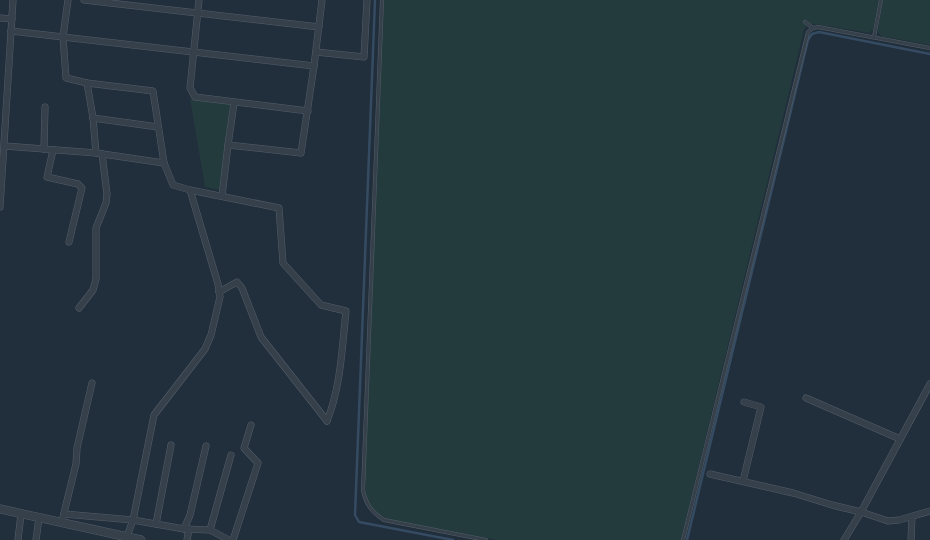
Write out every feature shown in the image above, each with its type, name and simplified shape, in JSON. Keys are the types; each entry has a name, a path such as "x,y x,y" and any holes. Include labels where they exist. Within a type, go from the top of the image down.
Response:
{"street":[{"path":"0,207 13,0"},
{"path":"68,0 63,37 66,78 87,83 153,91 164,164 173,185 190,190 279,208 283,263 321,305 346,311 337,388 333,406 327,421 261,337 242,288 237,282 219,292"},
{"path":"84,0 318,27"},
{"path":"199,0 190,88 195,97 308,111"},
{"path":"228,145 301,153 308,111 322,0"},
{"path":"316,52 364,57 367,0"},
{"path":"0,18 12,19"},
{"path":"11,31 314,66"},
{"path":"79,308 93,290 96,279 96,228 106,203 107,194 87,83"},
{"path":"222,196 234,103"},
{"path":"44,149 45,107"},
{"path":"93,118 158,127"},
{"path":"5,146 99,153 164,164"},
{"path":"53,150 47,177 78,184 82,188 69,242"},
{"path":"126,538 133,520 154,415 205,349 213,327 220,297 190,190"},
{"path":"61,522 76,464 92,383"},
{"path":"844,540 861,512 930,384"},
{"path":"806,398 900,439"},
{"path":"742,481 761,407 744,402"},
{"path":"233,540 258,463 244,448 251,425"},
{"path":"156,524 171,445"},
{"path":"187,540 187,529 206,446"},
{"path":"210,530 231,455"},
{"path":"710,474 793,493 888,521 912,517 930,511"},
{"path":"0,510 140,540"},
{"path":"18,540 21,514"},
{"path":"64,514 133,520 187,529 210,530 229,540"},
{"path":"911,540 912,517"},
{"path":"36,540 39,518"}],"lane":[{"path":"382,0 363,490 365,501 376,515 384,520 486,540"},
{"path":"874,37 881,0"},
{"path":"805,22 813,28"},
{"path":"683,540 804,43 808,32 813,28 818,27 930,48"}],"green space":[{"path":"384,0 879,0 873,29 870,33 814,24 807,26 804,30 681,540 497,540 392,520 378,513 370,504 367,498 365,476"},
{"path":"883,0 930,0 930,45 881,36 878,29"},
{"path":"190,99 230,105 219,190 205,187"}],"waterway":[{"path":"375,0 355,515 359,522 453,540"},
{"path":"687,540 808,40 812,34 819,32 930,54"}]}
